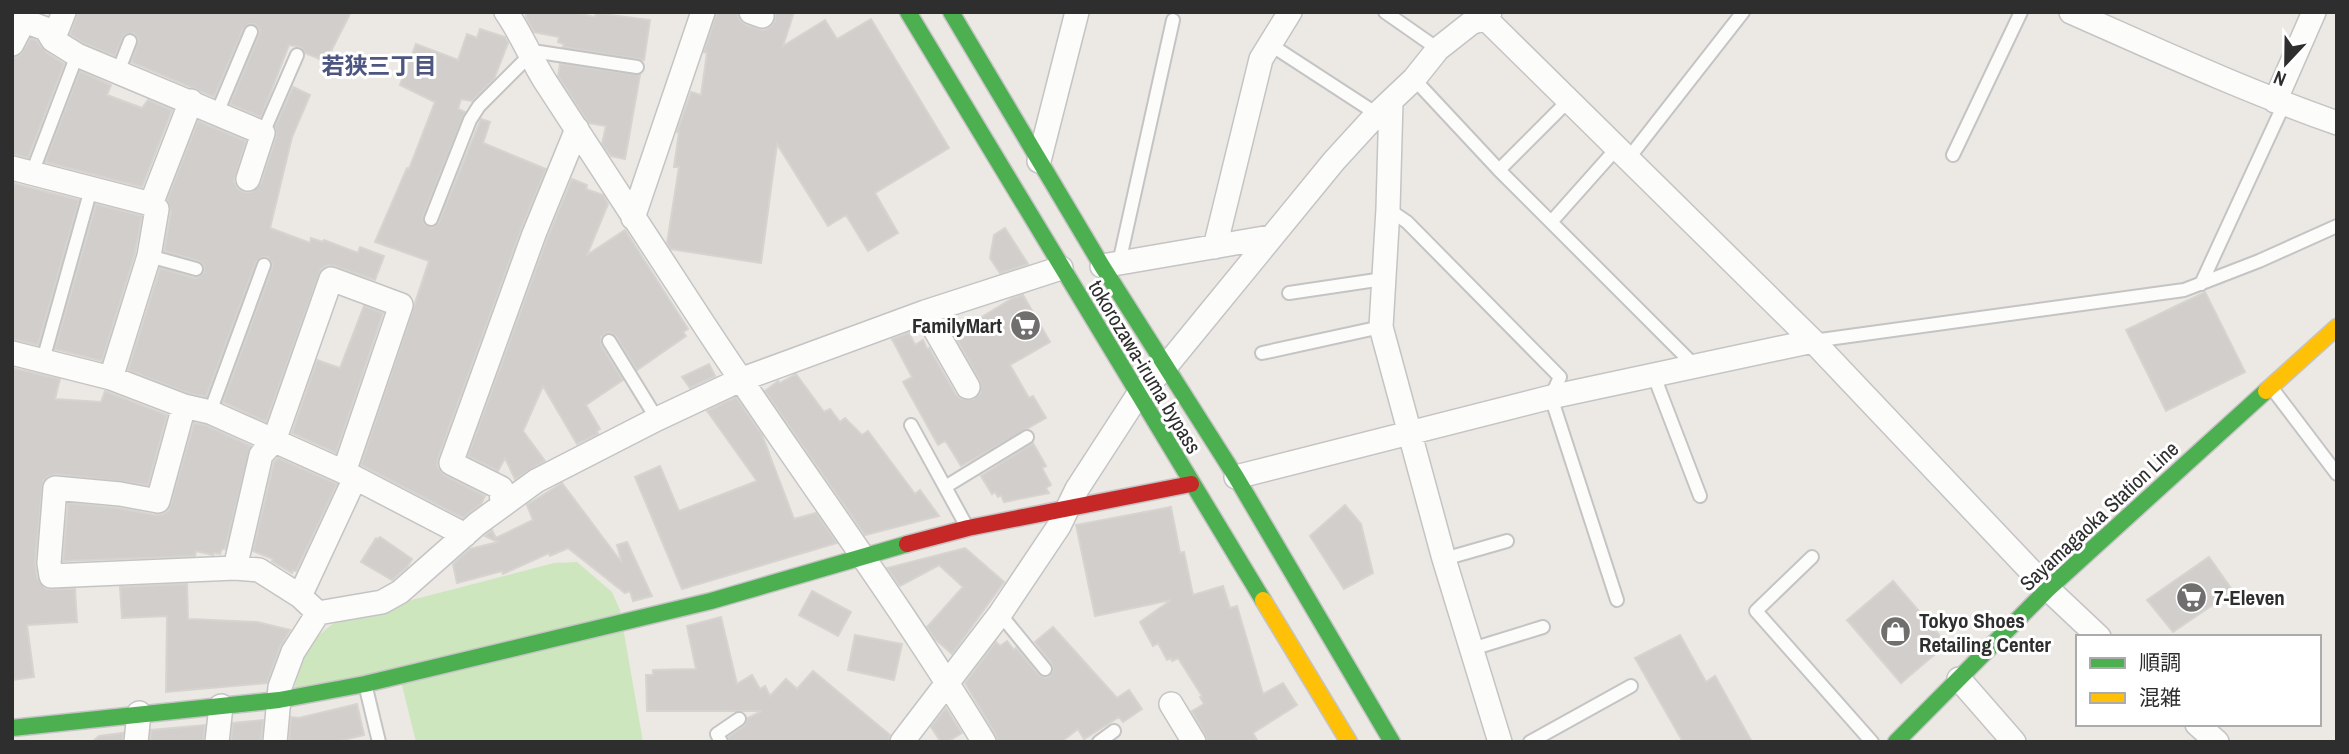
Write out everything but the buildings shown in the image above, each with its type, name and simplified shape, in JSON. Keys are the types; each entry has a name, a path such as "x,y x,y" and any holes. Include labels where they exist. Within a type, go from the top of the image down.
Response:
{"main road":[{"name":"tokorozawa-iruma bypass","path":"908,12 1349,742"},
{"name":"tokorozawa-iruma bypass","path":"951,12 1040,161 1111,264 1167,365 1392,742"},
{"name":"Sayamagaoka Station Line","path":"1896,742 2049,589 2337,327"},
{"path":"12,728 279,700 365,684 711,601 863,555 968,528 1191,484"}],"street":[{"path":"52,40 64,12"},
{"path":"634,218 703,12"},
{"path":"1040,161 1077,12"},
{"path":"1215,247 1261,59 1290,12"},
{"path":"2071,12 2097,17 2279,103 2337,123"},
{"path":"2279,103 2314,12"},
{"path":"508,14 528,53 634,218 740,380 863,555 984,742"},
{"path":"902,742 1000,614 1059,526 1077,489 1138,395 1167,365 1270,237 1384,107 1415,79 1438,49 1485,14 1568,101 1813,341 2049,589 2097,635"},
{"path":"12,44 24,17 46,29 52,40 77,55 263,133 248,179"},
{"path":"151,204 191,101"},
{"path":"1384,107 1388,209 1381,327 1444,559 1500,742"},
{"path":"502,505 501,488 452,463 534,233 577,129"},
{"path":"22,171 151,204 157,209 149,256 111,378"},
{"path":"1111,264 1270,237"},
{"path":"275,742 280,687 293,652 318,613 382,602 400,592 465,535 536,481 740,380 925,312 1061,268"},
{"path":"235,568 261,455 274,441 331,279 401,305 350,475 300,596"},
{"path":"925,312 968,387"},
{"path":"1236,477 1551,397 1813,341"},
{"path":"12,353 111,378 184,406 210,412 350,475 465,535"},
{"path":"184,406 158,501 120,494 54,488 49,563 51,576 235,568 259,570 300,596 318,613"},
{"path":"1959,679 2014,742"},
{"path":"1171,704 1194,742"},
{"path":"217,742 221,706"},
{"path":"922,742 924,712"},
{"path":"136,742 139,713"},
{"path":"2199,726 2217,742"}],"lane":[{"path":"1385,12 1438,49"},
{"path":"1552,221 1622,154 1743,12"},
{"path":"1953,155 2021,12"},
{"path":"1111,264 1173,20"},
{"path":"217,113 251,33"},
{"path":"118,72 130,41"},
{"path":"1270,45 1384,107"},
{"path":"431,219 470,120 479,106 528,53 636,67"},
{"path":"22,171 77,55"},
{"path":"263,133 297,55"},
{"path":"1415,79 1499,170 1696,367"},
{"path":"1499,170 1568,101"},
{"path":"2201,284 2279,103"},
{"path":"43,360 91,189"},
{"path":"1388,209 1407,222 1560,377 1551,397 1616,600"},
{"path":"1813,341 2184,290 2259,261 2337,226"},
{"path":"149,256 197,269"},
{"path":"210,412 264,265"},
{"path":"1289,293 1383,279"},
{"path":"1262,353 1381,327"},
{"path":"609,341 657,419"},
{"path":"1654,376 1700,496"},
{"path":"2271,387 2337,474"},
{"path":"911,425 968,528"},
{"path":"945,487 1027,438"},
{"path":"1444,559 1507,541"},
{"path":"1812,557 1756,611 1872,742"},
{"path":"1000,614 1045,668"},
{"path":"1472,649 1542,628"},
{"path":"365,684 379,742"},
{"path":"1530,742 1631,686"},
{"path":"721,742 717,734 740,719"},
{"path":"1909,729 1920,742"},
{"path":"1099,742 1114,731"}],"green space":[{"path":"577,562 612,592 620,610 643,742 416,742 398,669 294,689 309,648 322,633 342,618 554,563"}],"traffic: fast":[{"path":"908,12 1263,600"},
{"path":"951,12 1102,266 1236,477 1392,742"},
{"path":"1896,742 2048,589 2266,391"},
{"path":"12,728 279,700 365,684 711,601 907,544"}],"traffic: slow":[{"path":"2266,391 2337,327"},
{"path":"1263,600 1349,742"}],"traffic: jam":[{"path":"907,544 968,528 1191,484"}],"place":[{"name":"FamilyMart","path":"1025,325"},
{"name":"7-Eleven","path":"2191,597"},
{"name":"Tokyo Shoes Retailing Center","path":"1896,632"}],"district":[{"name":"若狭三丁目","path":"379,65"}]}
